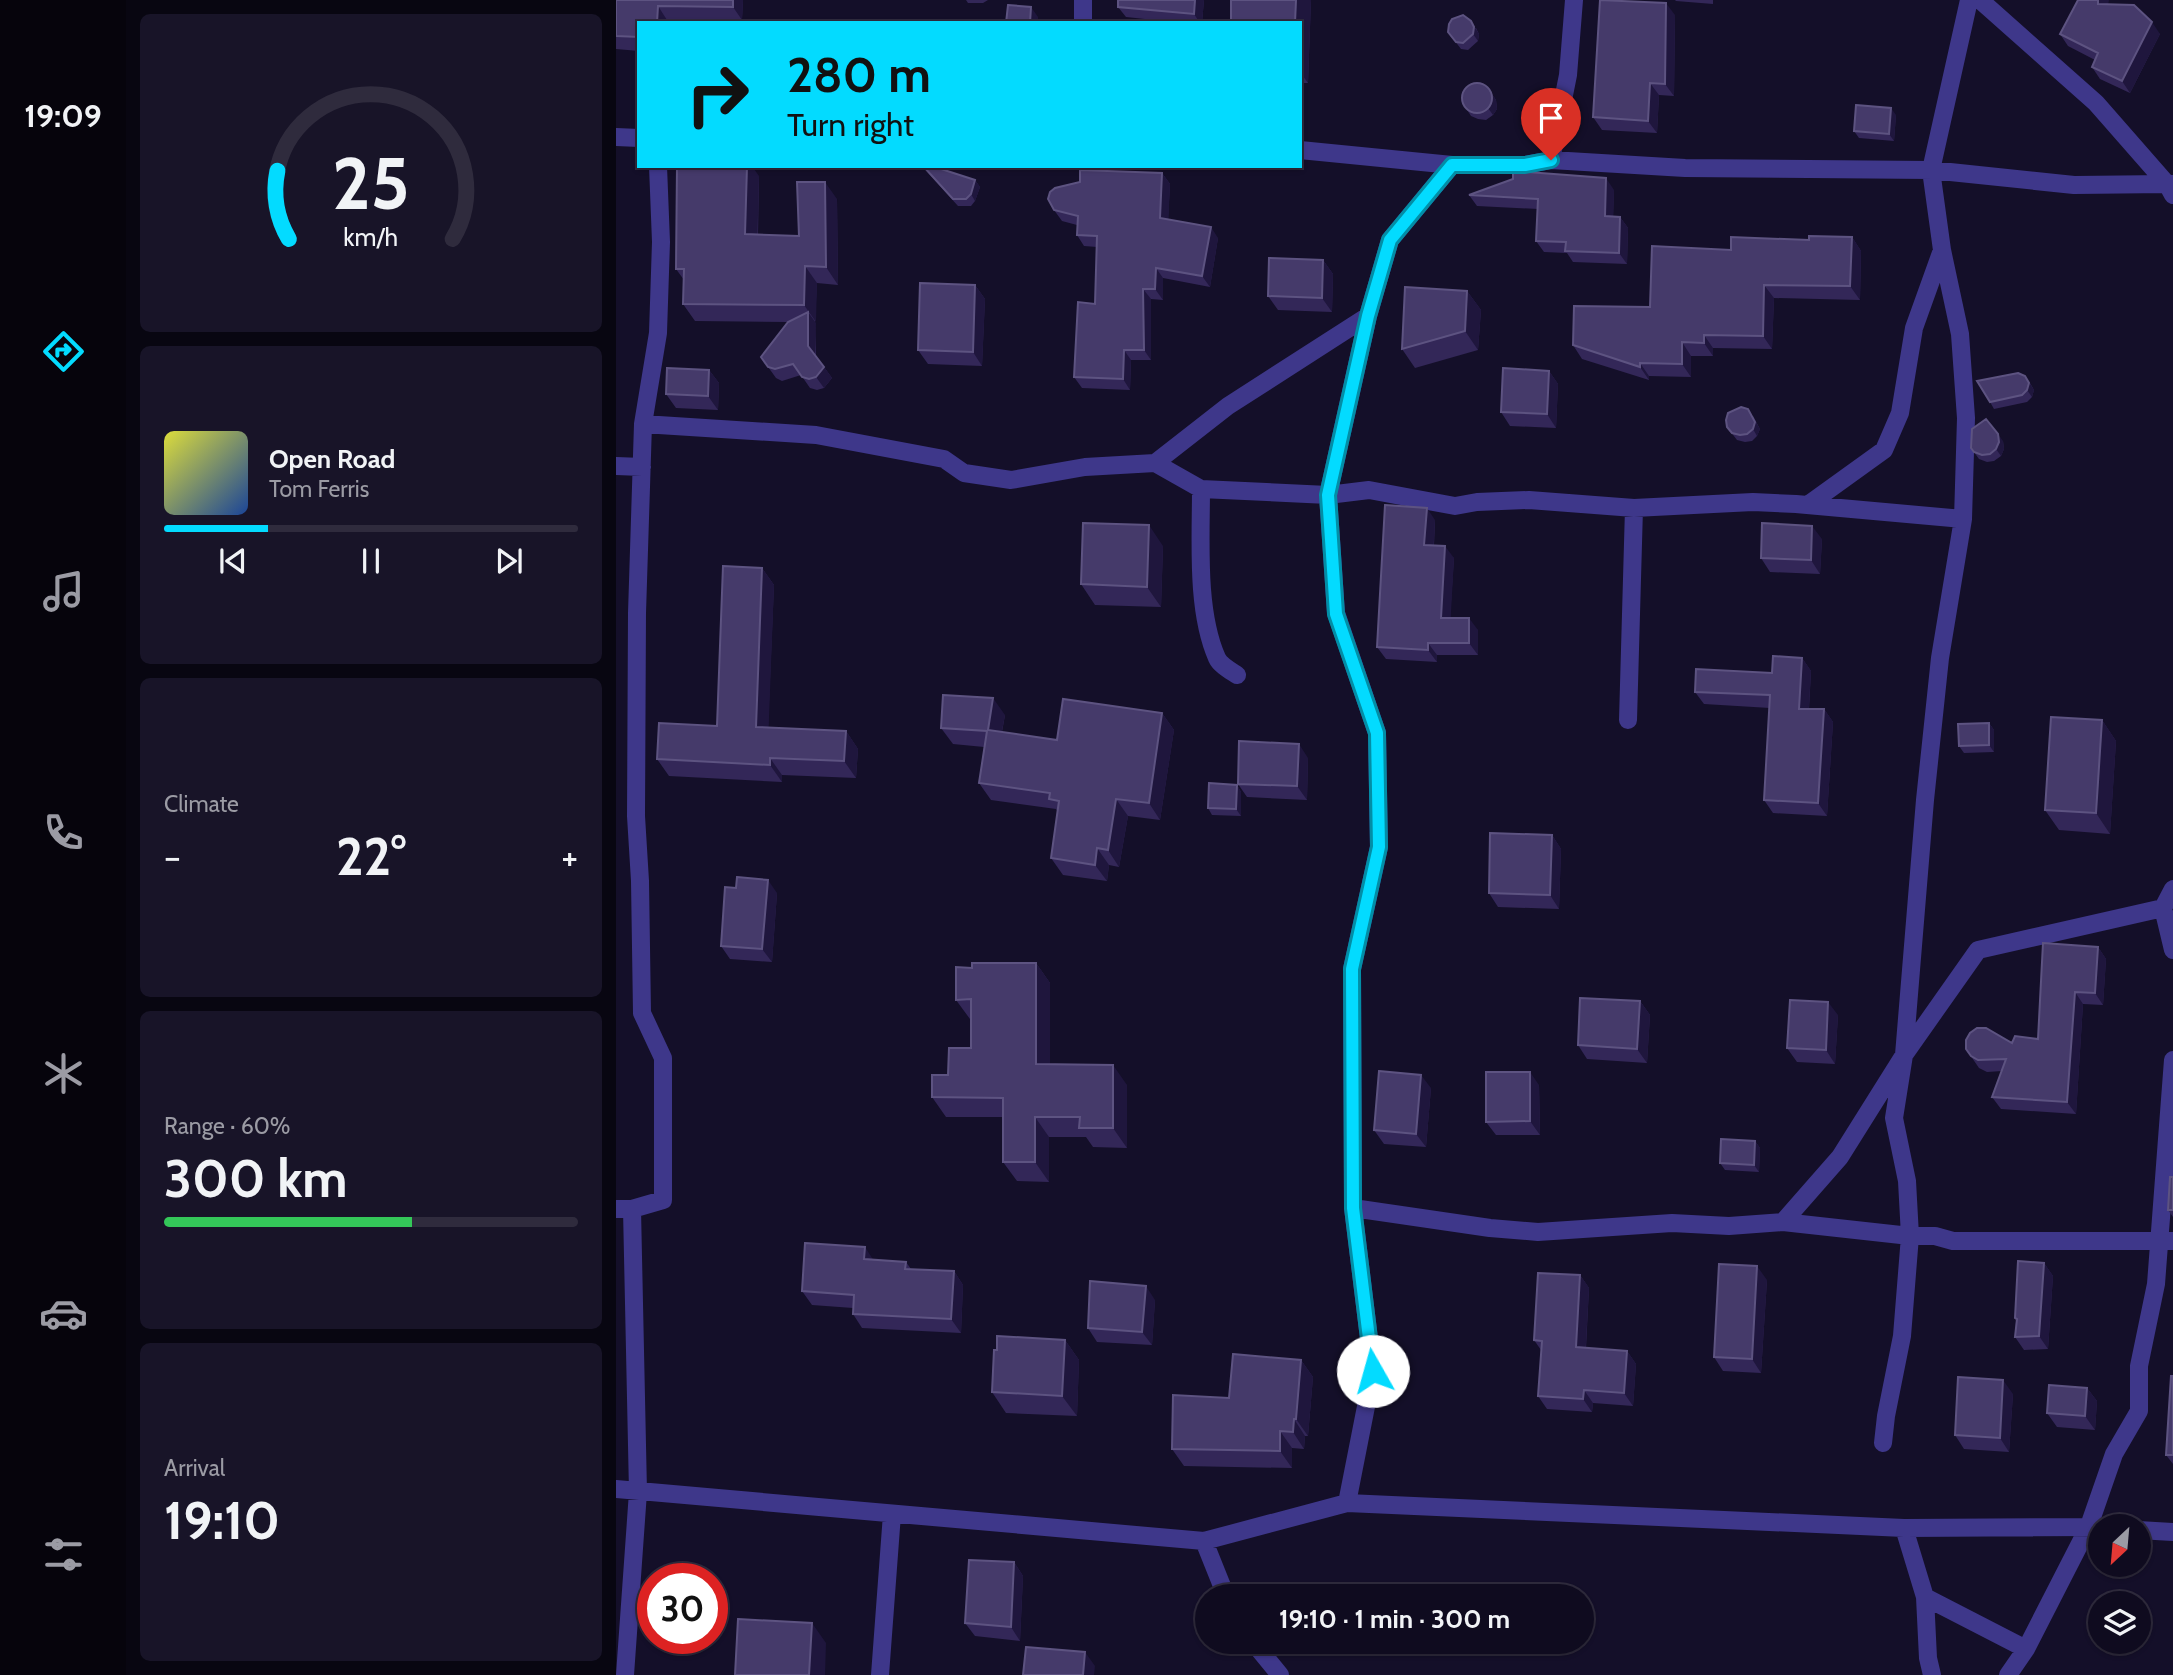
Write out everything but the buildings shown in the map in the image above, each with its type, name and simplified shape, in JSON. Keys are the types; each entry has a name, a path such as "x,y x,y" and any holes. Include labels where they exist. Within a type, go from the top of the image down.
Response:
{"street":[{"path":"1083,0 1083,21"},
{"path":"1551,160 1568,75 1574,0"},
{"path":"1883,1443 1902,1336 1910,1236 1907,1181 1894,1118 1904,1055 1940,658 1964,519 1966,418 1960,334 1942,250 1931,170 1969,0"},
{"path":"1980,0 2096,103 2171,188"},
{"path":"616,137 637,138"},
{"path":"1302,150 1452,165 1525,165 1551,160 1685,168 1931,170 2074,185 2171,188"},
{"path":"1347,1503 1373,1371 1353,1208 1352,969 1379,847 1377,733 1336,614 1328,495 1368,316 1390,240 1452,165"},
{"path":"625,1675 638,1492 624,1209 663,1200 663,1058 642,1013 636,816 637,613 643,424 658,333 661,243 658,168"},
{"path":"1809,505 1884,450 1900,413 1914,328 1942,250"},
{"path":"1155,463 1228,406 1368,316"},
{"path":"643,424 816,435 944,459 964,474 1011,480 1086,467 1155,463 1201,489 1328,495 1369,490 1455,506 1477,502 1530,500 1634,508 1753,502 1964,519"},
{"path":"616,466 642,467"},
{"path":"1201,489 1201,575 1206,618 1217,660 1237,676"},
{"path":"1628,720 1634,508"},
{"path":"2173,889 2162,908 2173,950"},
{"path":"1783,1222 1840,1157 1904,1055 1978,950 2162,908"},
{"path":"2098,1514 2114,1454 2139,1411 2139,1366 2166,1240 2173,1060"},
{"path":"1353,1208 1490,1228 1538,1232 1672,1223 1729,1226 1783,1222 1910,1236 1935,1236 1953,1241 2166,1240"},
{"path":"616,1489 1204,1541 1347,1503 1904,1528 2088,1527"},
{"path":"880,1675 892,1514"},
{"path":"1904,1528 1925,1597 1928,1658 1932,1675"},
{"path":"2151,1531 2173,1532"},
{"path":"2008,1675 2026,1649 2088,1538"},
{"path":"1204,1541 1221,1584"},
{"path":"1925,1597 2026,1649"},
{"path":"1263,1654 1280,1675"}],"route":[{"path":"1373,1371 1353,1208 1352,969 1379,847 1377,733 1336,614 1328,495 1368,316 1390,240 1452,165 1525,165 1551,160"}]}
